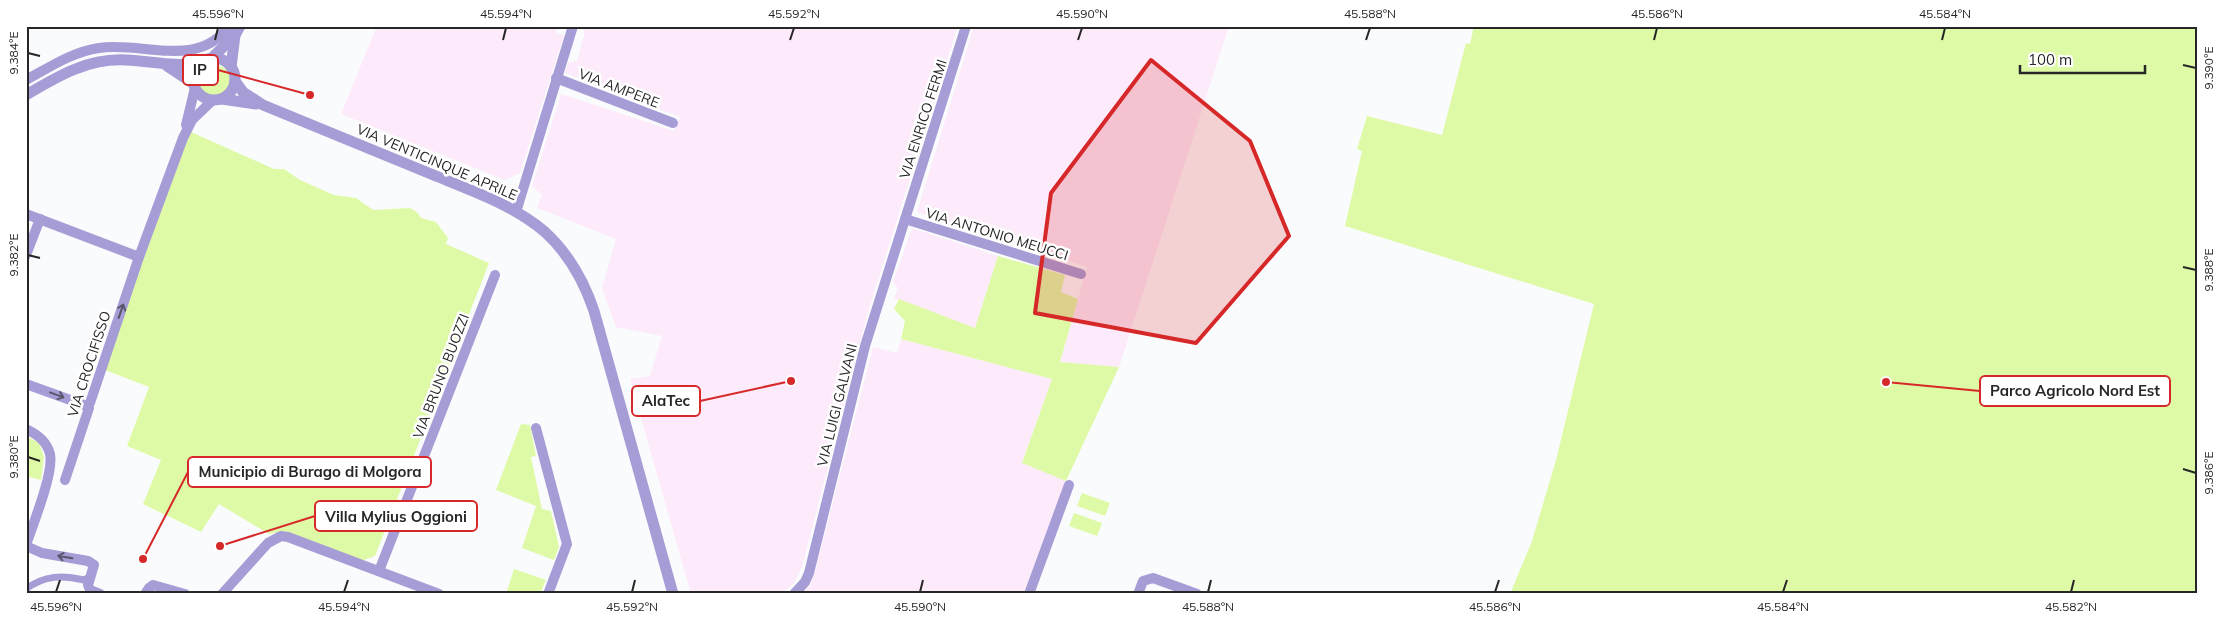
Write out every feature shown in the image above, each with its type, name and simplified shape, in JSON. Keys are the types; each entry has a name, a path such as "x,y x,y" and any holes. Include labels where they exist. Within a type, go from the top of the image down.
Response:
{"street":[{"path":"516,212 573,26"},
{"name":"VIA ENRICO FERMI","path":"905,220 966,26"},
{"path":"182,138 194,86 194,72 234,29"},
{"path":"182,138 192,120 231,91 235,80 231,67 234,29"},
{"path":"26,80 62,60 87,50 117,46 180,52 196,50 234,29"},
{"path":"26,95 71,70 99,62 127,60 165,65 223,60 231,67"},
{"path":"165,65 194,86 202,96 218,99"},
{"name":"VIA AMPERE","path":"556,78 673,123"},
{"name":"VIA VENTICINQUE APRILE","path":"235,80 241,90 263,105 479,194 516,212 536,225 556,244 571,262 587,292 603,339 673,594"},
{"name":"VIA VENTICINQUE APRILE","path":"218,99 263,105"},
{"name":"VIA CROCIFISSO","path":"65,480 89,408 87,406 90,403 139,257 182,138"},
{"path":"26,255 34,217 139,257"},
{"name":"VIA ANTONIO MEUCCI","path":"905,220 1081,274"},
{"name":"VIA LUIGI GALVANI","path":"794,594 805,582 809,573 865,346 905,220"},
{"name":"VIA BRUNO BUOZZI","path":"379,571 495,275"},
{"path":"26,384 87,406"},
{"path":"536,428 567,544 548,594"},
{"path":"26,429 44,442 50,454 44,489 26,546 42,553 88,561 94,565 88,585 90,590 100,594"},
{"path":"1029,594 1069,486"},
{"path":"222,594 268,543 281,536 439,594"},
{"name":"VIA VENTICINQUE APRILE","path":"665,561 678,594"},
{"path":"26,589 33,584 54,576 84,580 92,575"},
{"path":"1138,594 1143,581 1153,578 1197,594"},
{"path":"145,594 153,585 185,594"}],"highlighted area":[{"path":"1151,60 1250,141 1289,236 1196,343 1035,313 1051,193"}],"shaded area":[{"path":"377,26 558,26 556,33 564,35 520,173 505,180 341,114"},
{"path":"580,26 958,26 868,312 802,567 794,583 781,594 691,594 630,379 650,376 662,336 616,327 602,288 616,239 537,208 542,195 532,186 561,94 674,131 680,117 565,73 568,63 577,61 585,32"},
{"path":"974,26 1229,26 1119,367 1060,362 1087,267 917,212"},
{"path":"912,228 998,256 975,328 894,298 898,288 893,282"},
{"path":"901,339 1052,379 1022,462 1066,481 1023,594 802,594 810,585 816,568 873,347 897,353"}],"green space":[{"path":"1474,26 2197,26 2197,594 1510,594 1532,541 1556,460 1594,304 1345,226 1362,151 1357,149 1367,116 1442,135 1466,43 1470,44"},
{"path":"215,65 221,66 226,70 230,75 230,87 226,92 221,96 215,97 209,96 204,92 200,87 199,81 200,75 204,70 209,66"},
{"path":"191,132 274,169 284,169 300,180 334,195 356,198 373,210 410,208 417,212 421,218 436,222 448,238 446,244 489,263 375,556 361,561 283,531 269,534 219,504 201,532 143,504 161,460 127,446 149,387 105,370 175,165"},
{"path":"998,256 1065,275 1061,292 1078,299 1060,362 1119,367 1066,481 1022,463 1052,379 901,339 905,321 894,309 899,299 975,328"},
{"path":"521,424 530,425 536,456 531,457 542,509 551,511 559,547 554,560 522,548 536,506 496,490"},
{"path":"26,436 39,443 44,457 41,480 26,476"},
{"path":"1082,493 1110,503 1105,516 1077,506"},
{"path":"1074,513 1102,523 1097,536 1069,526"},
{"path":"514,569 546,580 540,594 506,594"}],"place":[{"name":"IP","path":"310,95"},
{"name":"AlaTec","path":"791,381"},
{"name":"Parco Agricolo Nord Est","path":"1886,382"},
{"name":"Villa Mylius Oggioni","path":"220,546"},
{"name":"Municipio di Burago di Molgora","path":"143,559"}]}
